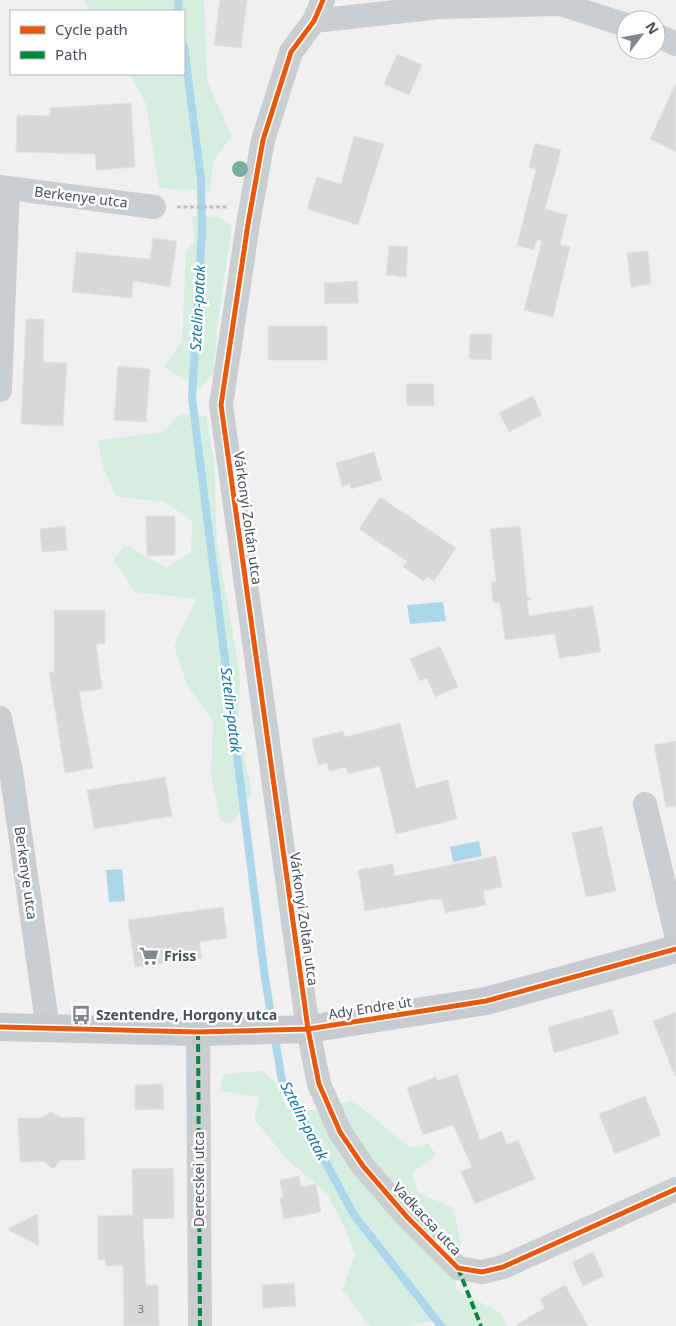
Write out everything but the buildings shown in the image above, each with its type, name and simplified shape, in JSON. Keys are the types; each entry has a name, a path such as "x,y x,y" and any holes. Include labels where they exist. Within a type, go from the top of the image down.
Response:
{"main road":[{"name":"Ady Endre út","path":"0,1027 198,1032 253,1032 301,1029 486,1001 676,949"}],"street":[{"name":"Várkonyi Zoltán utca","path":"301,1029 221,405 248,224 263,140 291,52 314,21 323,0"},
{"path":"314,21 440,7 562,2 616,21"},
{"name":"Berkenye utca","path":"0,390 4,188 154,207"},
{"name":"Berkenye utca","path":"0,718 11,771 48,1029"},
{"path":"645,804 676,934"},
{"name":"Vadkacsa utca","path":"301,1029 319,1084 340,1132 363,1166 407,1217 458,1268 482,1272 503,1267 676,1189"},
{"name":"Derecskei utca","path":"198,1032 200,1326"}],"path":[{"path":"184,206 227,207"}],"green space":[{"path":"83,0 204,0 207,81 232,136 213,161 210,191 159,188 146,104 131,75 185,75 185,10 90,10"},
{"path":"192,216 219,217 232,226 217,328 214,373 200,388 164,367 182,341 186,251 194,242"},
{"path":"180,414 206,416 214,462 217,542 240,675 238,724 252,793 233,823 221,822 211,777 213,721 187,685 174,646 196,599 135,592 114,560 125,545 167,568 191,552 192,521 165,502 117,497 104,470 98,440 163,432"},
{"path":"263,1071 275,1082 287,1109 317,1110 352,1100 410,1148 429,1144 436,1155 412,1173 418,1193 453,1207 461,1243 455,1289 499,1312 507,1326 436,1326 433,1321 405,1326 370,1326 342,1290 355,1255 344,1226 327,1194 286,1158 254,1119 260,1097 220,1091 223,1074"}],"water":[{"path":"443,602 446,621 410,624 407,605"},
{"path":"479,841 482,856 453,862 450,847"},
{"path":"122,869 125,901 109,902 106,870"}],"waterway":[{"name":"Sztelin-patak","path":"178,0 179,10"},
{"name":"Sztelin-patak","path":"185,54 201,179 202,232 192,398 265,978 282,1081 354,1215 441,1326"}],"marked path":[{"path":"198,1032 200,1326"},
{"path":"458,1268 481,1326"}],"cycle path":[{"path":"323,0 314,21 291,52 263,140 248,224 221,405 308,1029 319,1084 340,1132 363,1166 407,1217 458,1268 482,1272 503,1267 676,1189"},
{"path":"0,1027 198,1032 308,1029 486,1001 676,949"}],"place":[{"name":"Friss","path":"149,956"},
{"name":"Szentendre, Horgony utca","path":"81,1015"}]}
